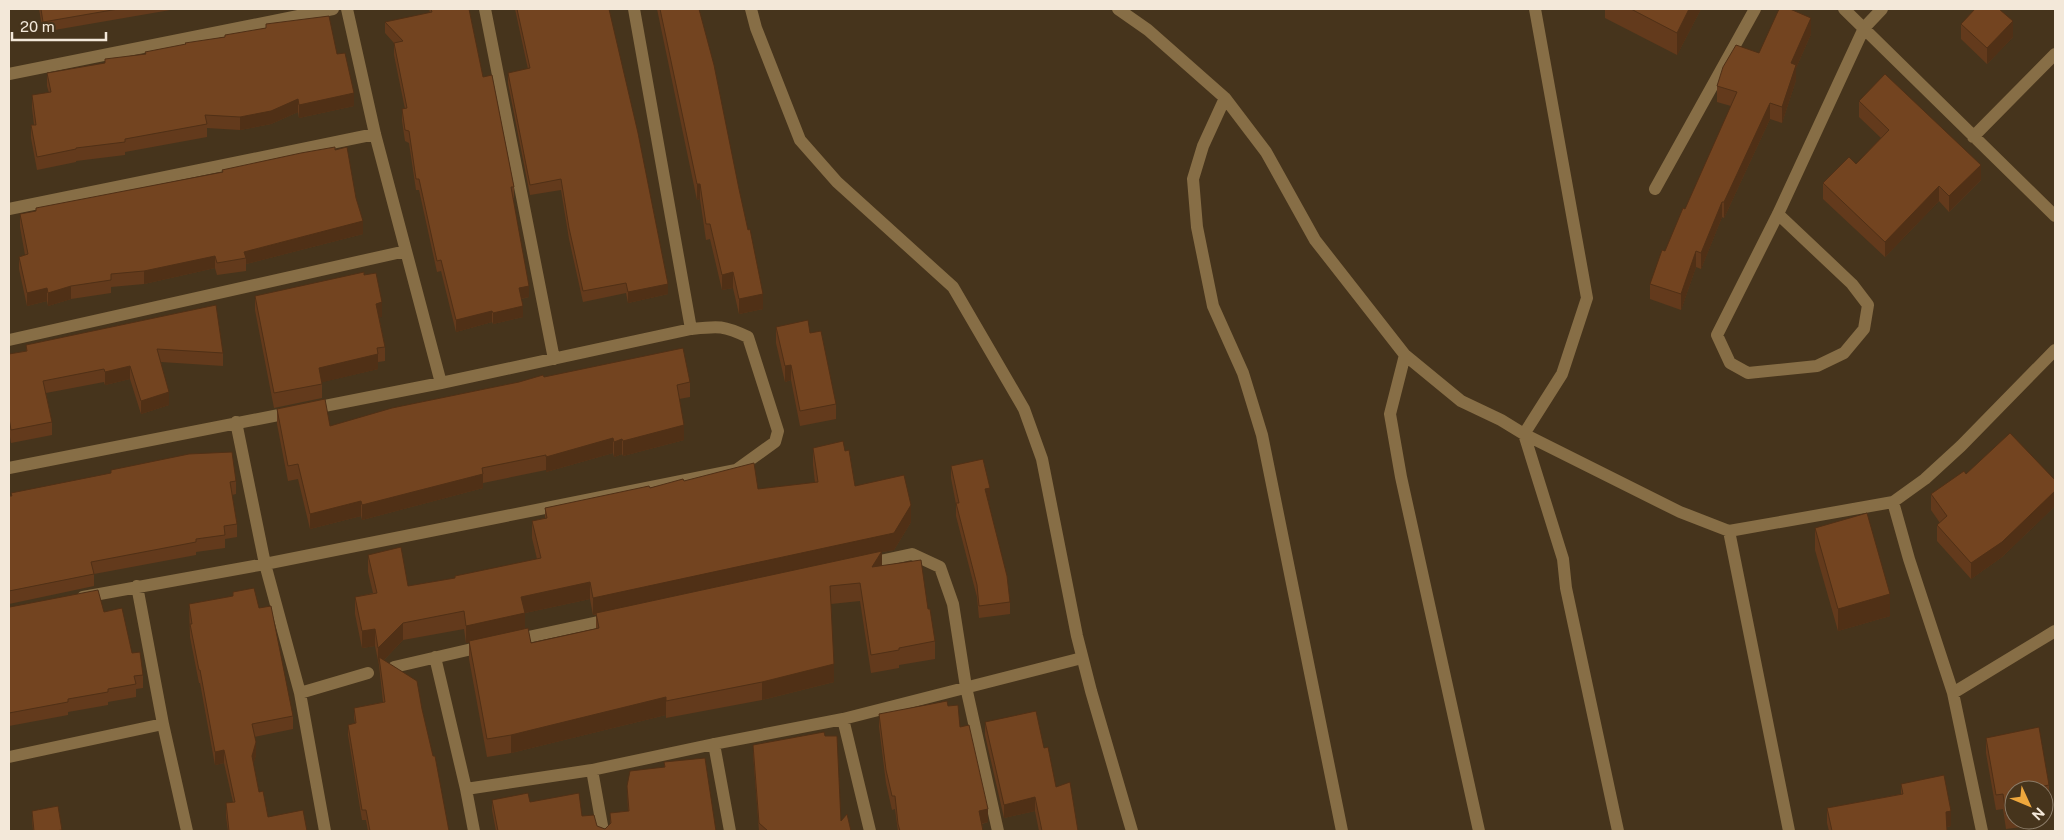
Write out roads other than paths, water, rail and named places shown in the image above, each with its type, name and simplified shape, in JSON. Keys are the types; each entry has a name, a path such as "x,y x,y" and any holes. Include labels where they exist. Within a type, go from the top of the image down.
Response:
{"street":[{"path":"9,74 333,9"},
{"path":"347,9 375,134 441,383"},
{"path":"485,9 554,359"},
{"path":"634,9 690,329"},
{"path":"751,9 756,28 800,140 837,182 954,288 1024,409 1042,459 1082,658 1132,831"},
{"path":"1118,9 1148,30 1225,98 1266,152 1315,240 1405,355 1461,401 1502,420 1524,434 1680,512 1729,531 1893,502 1925,479 1961,446 2055,350"},
{"path":"1535,9 1587,298 1562,374 1524,434 1562,559 1566,588 1618,831"},
{"path":"1656,189 1755,9"},
{"path":"1844,9 2055,216"},
{"path":"1778,214 1852,284 1868,305 1864,329 1844,353 1817,366 1748,373 1730,363 1717,335 1778,214 1864,28 1882,9"},
{"path":"1973,137 2055,54"},
{"path":"1225,98 1203,146 1192,179 1197,227 1213,306 1243,373 1262,435 1342,831"},
{"path":"9,209 375,134"},
{"path":"9,340 406,251"},
{"path":"9,468 441,383 690,329 718,326 728,327 748,336 778,431 776,442 736,470 265,564 73,599"},
{"path":"1405,355 1390,414 1401,477 1479,831"},
{"path":"236,422 265,564 300,693 325,831"},
{"path":"1893,502 1909,559 1953,693 1982,831"},
{"path":"1729,531 1789,831"},
{"path":"854,566 912,554 940,567 953,604 966,687 998,831"},
{"path":"137,586 163,724 187,831"},
{"path":"394,666 620,617"},
{"path":"1953,693 2055,631"},
{"path":"435,657 474,831"},
{"path":"466,789 592,770 843,719 1082,658"},
{"path":"300,693 368,673"},
{"path":"843,719 870,831"},
{"path":"9,757 163,724"},
{"path":"714,744 730,831"},
{"path":"592,770 603,831"}]}
